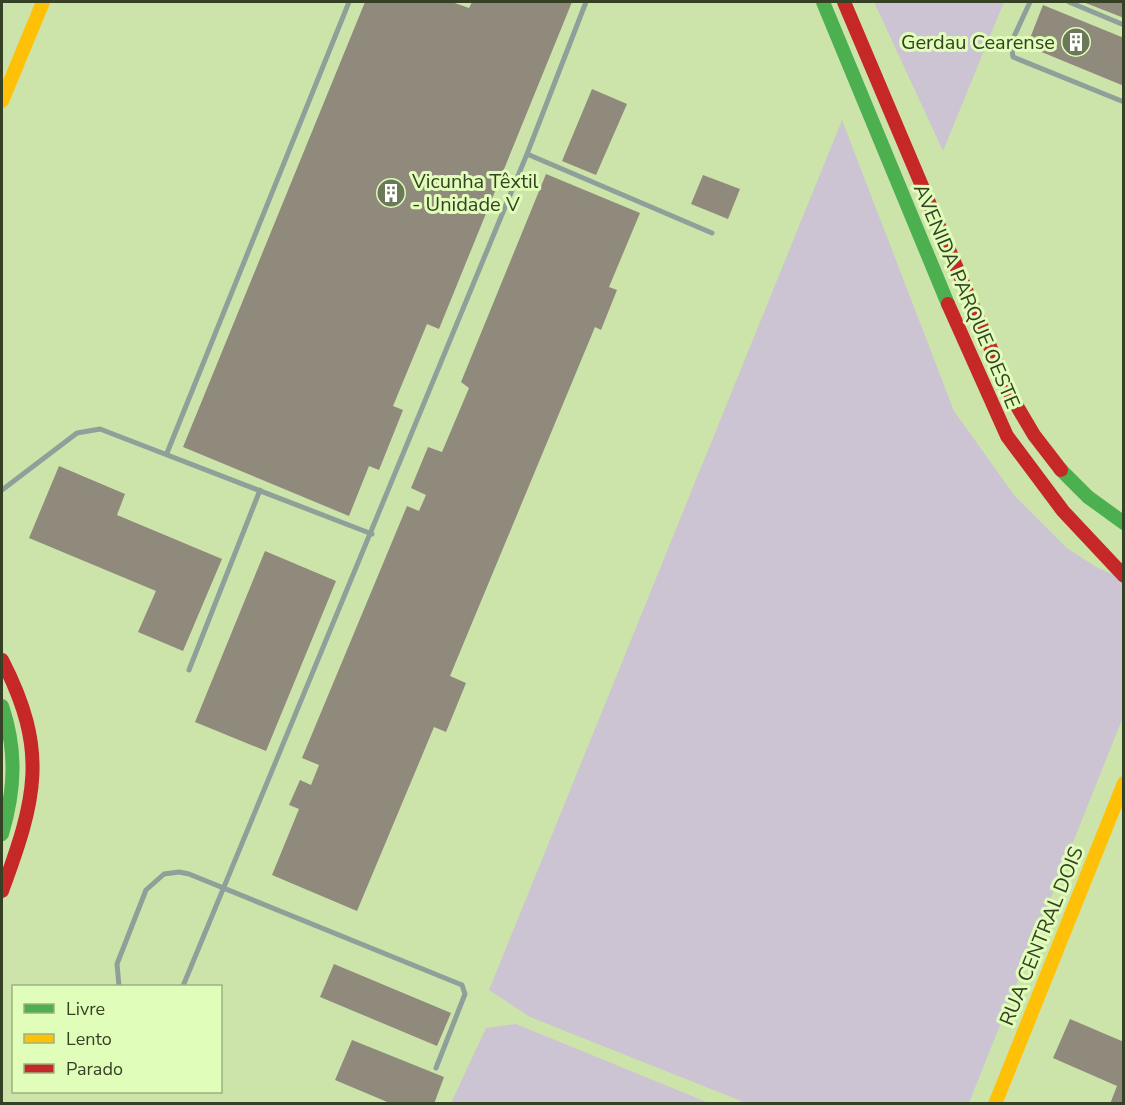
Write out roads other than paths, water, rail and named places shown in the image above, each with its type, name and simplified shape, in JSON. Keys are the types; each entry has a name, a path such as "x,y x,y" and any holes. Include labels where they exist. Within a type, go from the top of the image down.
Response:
{"street":[{"path":"2,101 43,2"},
{"name":"AVENIDA PARQUE OESTE","path":"823,2 945,296 1007,436 1063,511 1124,576"},
{"name":"AVENIDA PARQUE OESTE","path":"844,2 994,356 1025,423 1064,477 1093,503 1124,523"},
{"path":"2,660 14,682 30,724 35,777 31,807 2,891"},
{"path":"2,706 13,746 15,768 10,810 2,834"},
{"name":"RUA CENTRAL DOIS","path":"995,1104 1124,783"}],"lane":[{"path":"167,453 349,2"},
{"path":"184,985 372,534 527,154 586,2"},
{"path":"1030,2 1011,43 1013,57 1124,102"},
{"path":"1069,2 1124,25"},
{"path":"527,154 712,233"},
{"path":"2,490 77,433 91,429 112,431 372,534"},
{"path":"189,670 260,490"},
{"path":"119,985 117,964 146,890 154,880 164,874 179,872 462,985 465,994 436,1068"}],"place":[{"name":"Gerdau Cearense","path":"1076,42"},
{"name":"Vicunha Têxtil - Unidade V","path":"391,193"}]}
